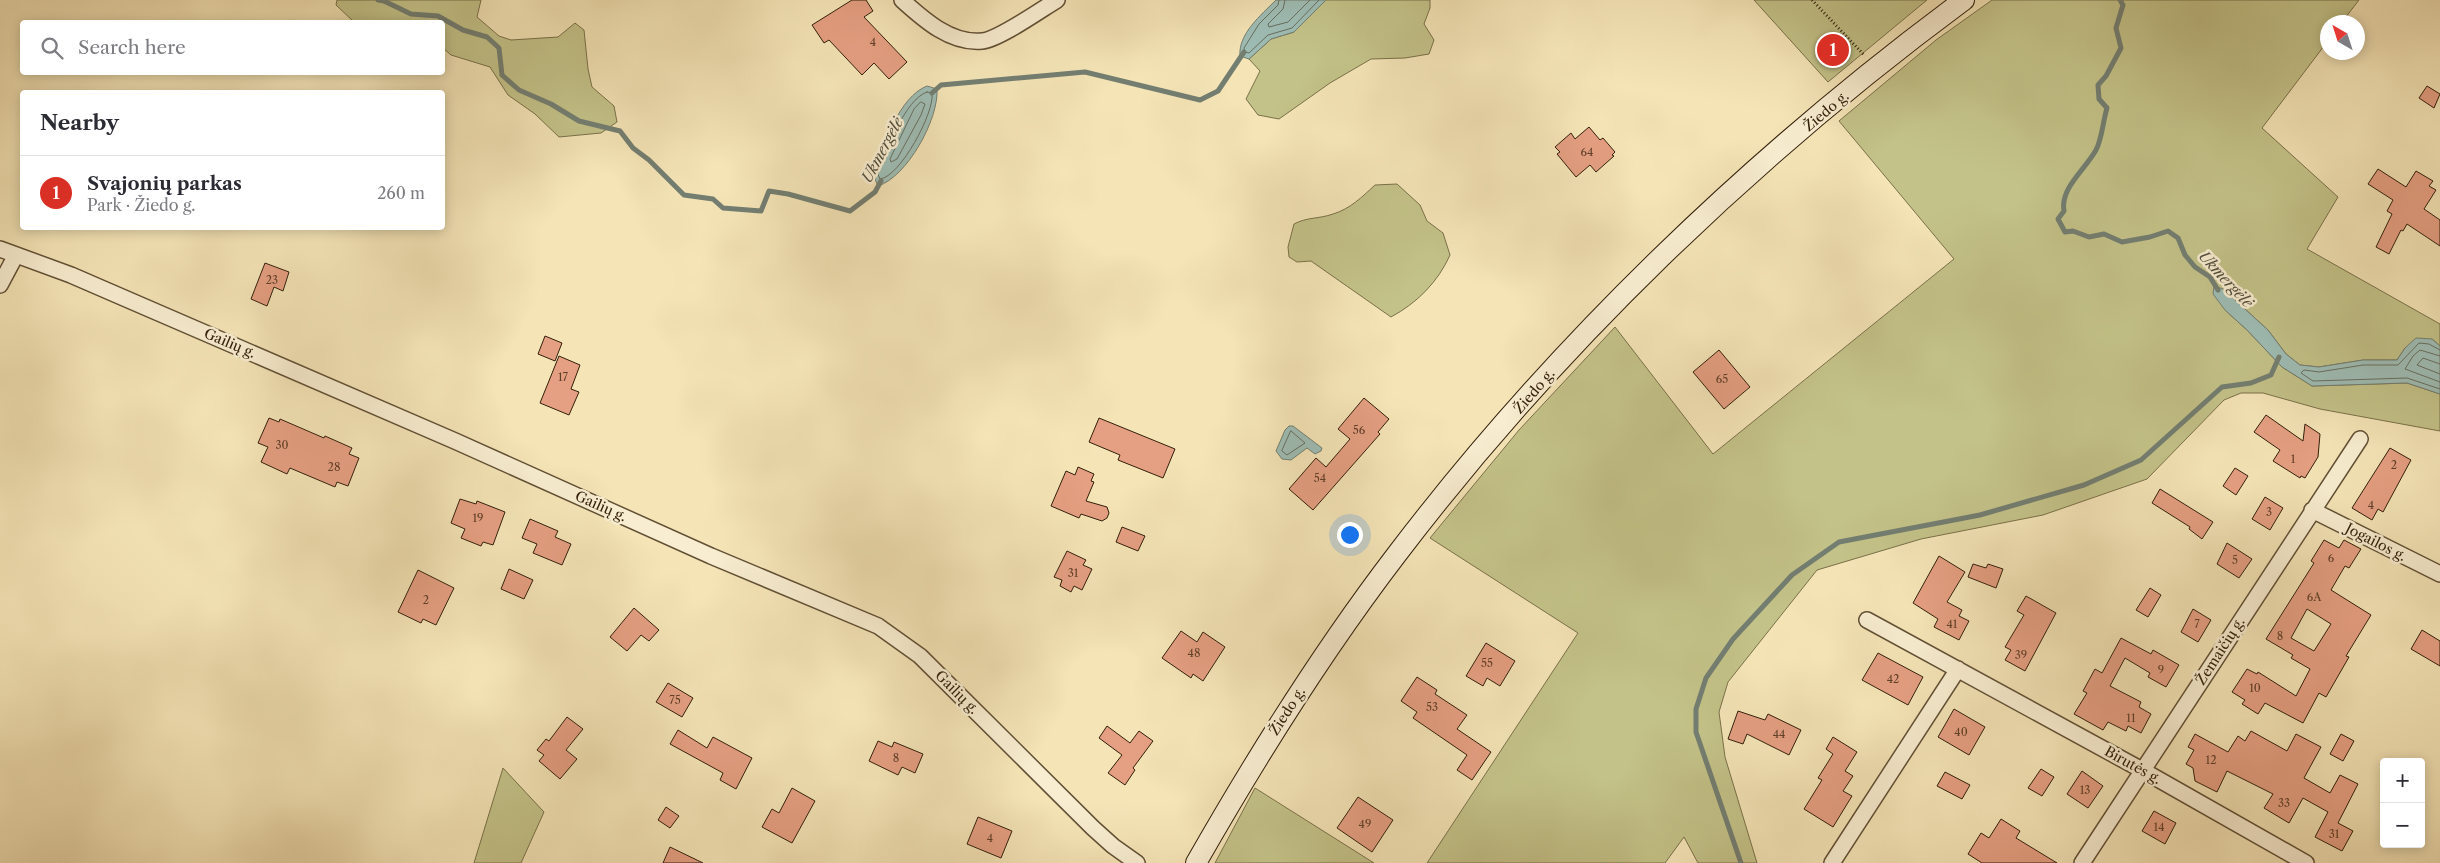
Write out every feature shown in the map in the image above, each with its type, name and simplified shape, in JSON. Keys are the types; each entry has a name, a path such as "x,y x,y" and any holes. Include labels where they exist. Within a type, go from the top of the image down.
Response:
{"street":[{"path":"902,0 920,17 953,37 984,41 1017,25 1057,0"},
{"name":"Žiedo g.","path":"1196,863 1272,733 1322,658 1395,556 1486,446 1567,354 1642,276 1756,171 1876,68 1964,0"},
{"name":"Gailių g.","path":"0,249 71,275 455,441 711,556 878,626 920,656 1093,828 1113,846 1137,863"},
{"path":"0,285 16,255"},
{"name":"Žemaičių g.","path":"2082,863 2360,439"},
{"name":"Jogailos g.","path":"2312,510 2440,574"},
{"name":"Birutės g.","path":"1866,620 2142,770 2306,863"},
{"path":"1832,863 1958,669"}],"path":[{"path":"1812,0 1860,50"}],"shaded area":[{"path":"337,0 481,0 477,17 499,36 511,40 558,37 575,23 584,30 592,87 614,106 617,122 601,133 559,137 535,114 508,95 490,67 451,55 445,50 445,20 352,20 336,5"},
{"path":"1326,0 1430,0 1430,8 1424,24 1434,40 1429,54 1405,58 1371,59 1330,83 1279,119 1258,115 1246,99 1260,71 1249,59 1271,39 1294,32"},
{"path":"1754,0 1927,0 1828,82"},
{"path":"1992,0 2359,0 2347,15 2320,15 2320,51 2262,128 2338,197 2307,249 2440,324 2440,346 2432,339 2405,348 2397,360 2363,360 2319,367 2300,365 2286,354 2268,330 2223,289 2225,310 2282,367 2312,386 2407,383 2440,394 2440,431 2320,409 2263,393 2241,393 2224,400 2147,479 2043,515 1921,539 1817,570 1728,682 1719,712 1725,757 1757,863 1698,863 1684,837 1665,863 1427,863 1578,633 1430,538 1519,430 1615,327 1713,454 1954,259 1839,121 1936,40"},
{"path":"1397,184 1420,205 1427,221 1443,233 1450,255 1426,291 1410,305 1391,317 1311,261 1297,262 1289,257 1288,247 1294,224 1339,212 1355,202 1375,185"},
{"path":"503,768 544,812 521,863 474,863"},
{"path":"1255,788 1374,863 1215,863"}],"water":[{"path":"1276,0 1326,0 1294,32 1271,39 1249,59 1240,56 1243,40 1252,25"},
{"path":"927,86 937,89 933,116 927,131 910,159 900,171 878,186 872,172 887,136 908,100"},
{"path":"2214,286 2223,289 2268,330 2286,354 2300,365 2319,367 2363,360 2397,360 2405,348 2416,338 2432,339 2440,346 2440,394 2407,383 2312,386 2282,367 2225,310 2213,294"},
{"path":"1289,426 1293,426 1322,448 1321,451 1315,454 1307,448 1291,460 1282,459 1276,451 1285,430"}],"building":[{"path":"852,0 866,0 873,11 864,17 907,62 889,79 874,63 862,75 829,40 824,43 812,25"},
{"path":"2427,86 2440,94 2434,108 2419,98"},
{"path":"1589,127 1600,140 1603,138 1615,152 1612,155 1614,156 1596,172 1590,165 1576,177 1557,154 1560,152 1555,147 1571,133 1575,139"},
{"path":"2378,169 2406,187 2416,171 2433,181 2429,186 2436,190 2424,209 2440,220 2440,246 2407,224 2403,231 2401,230 2389,254 2376,247 2392,214 2387,211 2393,200 2368,184"},
{"path":"265,263 289,272 283,291 274,287 267,306 251,299"},
{"path":"545,336 562,343 555,361 538,354"},
{"path":"1719,350 1750,387 1724,409 1693,372"},
{"path":"559,356 580,365 571,389 579,392 569,415 540,403"},
{"path":"1364,398 1389,419 1378,432 1380,434 1313,510 1289,489 1316,458 1326,467 1350,439 1338,429"},
{"path":"2266,415 2303,441 2305,424 2320,434 2318,457 2305,478 2301,476 2300,478 2273,461 2280,450 2254,432"},
{"path":"269,418 279,422 280,419 352,448 349,454 359,458 348,486 337,482 335,487 290,468 287,474 261,462 268,447 258,443"},
{"path":"1099,418 1175,449 1163,478 1118,460 1120,455 1089,442"},
{"path":"2390,448 2411,460 2383,512 2378,509 2372,520 2352,508"},
{"path":"1078,467 1094,474 1091,481 1094,482 1086,501 1107,507 1109,513 1107,518 1102,521 1081,514 1079,518 1051,506 1066,471 1075,475"},
{"path":"2235,468 2248,476 2236,495 2223,486"},
{"path":"2160,489 2213,522 2202,539 2189,529 2190,527 2152,503"},
{"path":"2265,497 2283,508 2270,530 2252,519"},
{"path":"460,499 476,504 477,501 505,512 493,545 483,542 481,546 461,538 465,529 451,523"},
{"path":"530,519 558,531 555,537 571,544 562,565 533,553 537,544 522,538"},
{"path":"1122,527 1145,536 1138,551 1116,542"},
{"path":"2324,540 2339,548 2344,540 2361,549 2349,568 2345,566 2331,590 2371,615 2346,656 2349,657 2326,697 2319,693 2303,723 2265,703 2258,714 2242,704 2245,700 2232,692 2247,669 2257,674 2258,672 2296,696 2310,669 2291,658 2293,655 2266,639 2314,563 2311,561","holes":["2307,609 2331,624 2314,651 2291,638"]},
{"path":"2227,543 2252,559 2239,578 2217,564"},
{"path":"1067,551 1086,560 1083,565 1092,569 1082,590 1074,586 1071,592 1060,586 1062,580 1054,577"},
{"path":"1939,556 1965,572 1947,602 1962,610 1959,616 1969,621 1959,640 1934,627 1938,619 1913,603"},
{"path":"1973,564 1986,568 1988,564 2003,569 1996,588 1968,577"},
{"path":"509,569 533,580 524,599 501,589"},
{"path":"418,570 454,588 436,625 423,619 421,623 398,612"},
{"path":"2150,588 2161,595 2148,617 2136,610"},
{"path":"2026,596 2056,613 2025,671 2005,660 2011,650 2005,647 2024,615 2017,611"},
{"path":"634,608 659,630 649,641 641,635 627,651 610,637"},
{"path":"2193,609 2211,620 2198,642 2181,632"},
{"path":"2422,630 2440,641 2440,666 2411,649"},
{"path":"1181,631 1197,642 1203,632 1225,647 1203,681 1193,674 1191,678 1162,658"},
{"path":"2121,638 2151,654 2153,650 2179,665 2166,687 2148,677 2150,673 2125,658 2110,686 2141,702 2139,707 2151,714 2141,733 2128,726 2126,731 2108,722 2103,730 2074,714 2087,693 2083,691 2095,669 2102,673"},
{"path":"1486,643 1515,661 1500,686 1487,678 1483,686 1466,676"},
{"path":"1878,653 1923,677 1908,705 1862,680"},
{"path":"1417,677 1437,690 1435,694 1467,715 1457,729 1491,752 1472,780 1457,770 1467,755 1413,718 1417,712 1401,701"},
{"path":"668,683 693,698 682,717 656,702"},
{"path":"1954,709 1985,727 1969,755 1938,737"},
{"path":"1738,711 1765,720 1768,714 1801,730 1789,755 1747,734 1743,744 1728,739"},
{"path":"567,717 583,729 566,750 577,759 560,779 539,761 544,755 537,750 546,739 549,741"},
{"path":"1107,726 1130,743 1139,731 1153,741 1133,768 1135,770 1125,785 1108,773 1122,755 1099,738"},
{"path":"678,730 707,748 713,737 752,758 736,789 720,780 723,773 670,744"},
{"path":"2251,731 2287,751 2296,734 2321,747 2304,778 2330,793 2340,775 2358,784 2338,823 2353,831 2342,851 2315,837 2328,812 2303,798 2289,823 2264,808 2273,794 2227,771 2217,792 2195,781 2193,768 2186,764 2194,750 2188,747 2195,734 2228,752 2238,736 2245,741"},
{"path":"2341,734 2354,741 2343,761 2330,754"},
{"path":"1833,737 1857,752 1845,771 1853,776 1843,791 1852,796 1833,827 1804,809 1822,780 1818,778 1833,754 1826,749"},
{"path":"878,741 892,747 894,742 923,754 915,773 902,767 898,775 869,761"},
{"path":"2041,769 2054,777 2042,796 2028,788"},
{"path":"2082,771 2103,786 2088,808 2067,794"},
{"path":"1945,772 1970,785 1962,799 1937,786"},
{"path":"792,788 815,801 792,843 762,827 772,809 779,813"},
{"path":"1358,797 1393,820 1372,852 1337,828"},
{"path":"666,807 679,816 670,828 658,820"},
{"path":"2154,811 2176,823 2165,844 2142,831"},
{"path":"978,817 1012,831 1001,858 967,844"},
{"path":"2001,819 2020,831 2016,838 2057,863 1982,863 1968,854 1981,833 1989,838"},
{"path":"670,847 703,863 663,863"}],"waterway":[{"name":"Ukmergėlė","path":"378,0 411,14 438,16 463,30 487,37 499,48 502,75 519,90 551,104 579,121 620,131 633,148 649,160 684,195 713,199 723,208 761,211 769,191 788,194 850,211 875,192 881,181"},
{"name":"Ukmergėlė","path":"2120,0 2123,5 2116,28 2121,48 2106,76 2098,85 2099,99 2107,108 2100,141 2096,150 2069,187 2064,203 2064,211 2058,219 2065,232 2073,231 2089,237 2104,234 2122,242 2150,237 2168,231 2178,238 2185,255 2195,267 2210,277 2218,290"},
{"name":"Ukmergėlė","path":"932,93 941,85 1085,72 1200,100 1218,91 1244,52"},
{"path":"1741,863 1696,732 1696,709 1706,678 1733,639 1792,575 1839,542 1980,515 2084,485 2141,460 2222,387 2251,383 2271,375 2279,357"}],"place":[{"name":"Svajonių parkas","path":"1833,50"}]}
